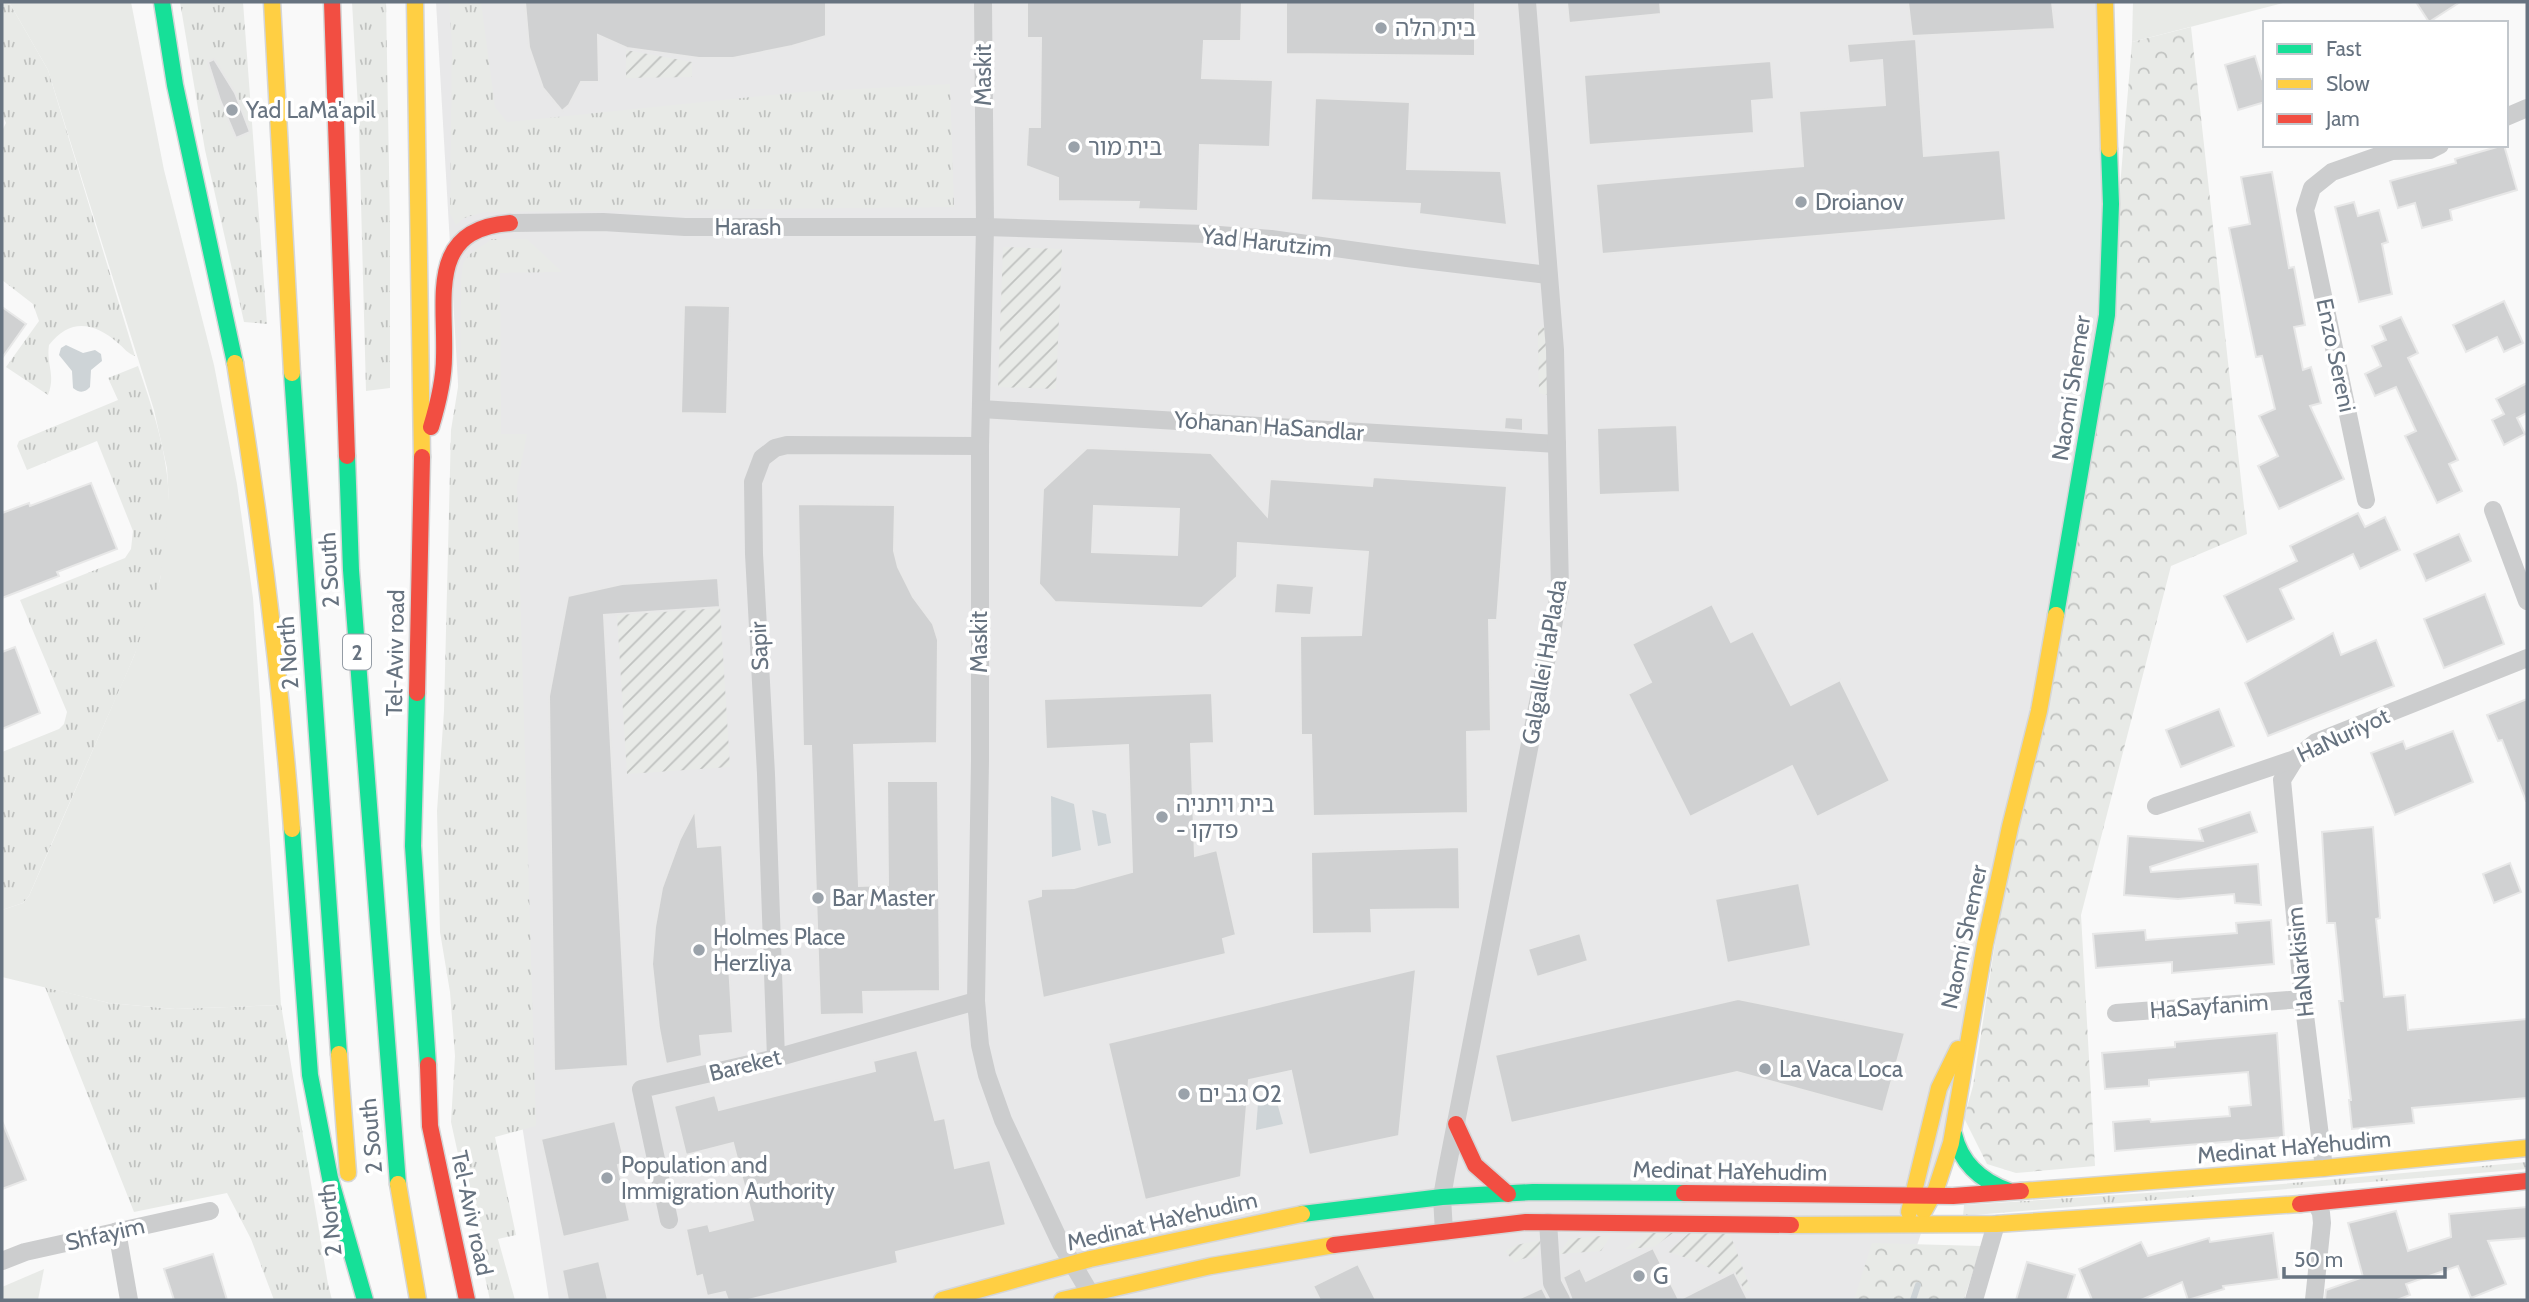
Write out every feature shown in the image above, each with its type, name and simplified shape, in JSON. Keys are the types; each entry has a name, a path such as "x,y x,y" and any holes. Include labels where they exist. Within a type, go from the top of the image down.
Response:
{"main road":[{"path":"162,2 175,85 230,330 242,397 286,750 310,1074 330,1178 359,1277"},
{"name":"2 North","path":"272,2 299,486 346,1159 359,1277 365,1300"},
{"name":"2 South","path":"332,2 352,584 395,1166 418,1300"},
{"name":"Tel-Aviv road","path":"415,2 422,456 413,846 426,1024 430,1126 467,1300"},
{"name":"Naomi Shemer","path":"1910,1226 1933,1197 1954,1134 1969,1025 2021,775 2041,698 2107,315 2111,204 2105,2"},
{"name":"Naomi Shemer","path":"2021,775 2030,706 2096,317 2099,206 2089,14"},
{"path":"422,456 438,403 444,365 449,255 461,240 475,229 491,224 510,223"},
{"name":"Naomi Shemer","path":"1910,1226 1921,1158 1939,1088 1969,1025"},
{"path":"1456,1124 1475,1165 1508,1194"},
{"path":"1954,1134 1960,1156 1974,1172 2010,1191"},
{"name":"Medinat HaYehudim","path":"942,1300 1072,1264 1293,1215 1442,1197 1533,1192 1737,1192 1933,1197 2324,1168 2527,1148"},
{"path":"1882,1196 1906,1178 1921,1158"},
{"path":"1062,1300 1087,1297 1211,1265 1297,1250 1526,1222 1910,1226 1996,1224 2316,1203 2527,1181"}],"street":[{"name":"Maskit","path":"983,2 985,227 980,446 980,761 976,1001 980,1045 999,1109 1087,1297"},
{"name":"Galgallei HaPlada","path":"1444,1232 1442,1197 1560,590 1555,350 1527,2"},
{"path":"2508,116 2527,108"},
{"name":"Enzo Sereni","path":"2366,500 2305,210 2312,188 2332,172 2392,151 2430,150 2436,147"},
{"name":"Harash","path":"510,223 603,222 685,227 985,227"},
{"name":"Yad Harutzim","path":"985,227 1272,239 1548,275"},
{"name":"Yohanan HaSandlar","path":"981,409 1558,444"},
{"name":"Sapir","path":"776,1058 766,774 754,554 754,482 757,470 762,458 775,448 788,445 980,446"},
{"path":"2493,510 2527,601"},
{"name":"HaNuriyot","path":"2156,806 2295,759 2316,742 2527,658"},
{"name":"HaNarkisim","path":"2295,759 2283,780 2302,999 2324,1168"},
{"name":"HaSayfanim","path":"2116,1013 2302,999"},
{"name":"Bareket","path":"669,1220 641,1089 776,1058 976,1001"},
{"path":"2314,1300 2322,1223 2316,1203"},
{"name":"Shfayim","path":"2,1261 25,1252 209,1211"},
{"path":"1548,1222 1552,1283 1560,1300"},
{"path":"1974,1300 1996,1224"},
{"path":"117,1231 129,1300"}],"shaded area":[{"path":"436,2 2105,2 2107,315 1937,1185 1899,1300 549,1300 488,904"},
{"path":"66,345 83,353 95,350 101,354 102,361 91,370 90,387 84,391 73,388 72,371 59,355 61,348"},
{"path":"1051,796 1074,804 1081,850 1052,857"},
{"path":"1092,810 1106,814 1111,843 1098,846"},
{"path":"1276,1099 1283,1124 1256,1130 1258,1103"}],"green space":[{"path":"2,2 9,2 48,70 135,356 109,336 91,327 65,330 49,345 51,381 48,395 6,367 39,321 33,304 2,280 2,131 6,123 2,114"},
{"path":"9,2 131,2 164,170 214,365 237,484 253,598 281,1005 175,1009 109,1003 2,977 2,910 23,903 29,896 134,656 160,580 169,503 167,468 154,410 48,70"},
{"path":"180,2 243,2 267,324 244,322 205,150"},
{"path":"352,2 386,2 390,388 366,391 359,126"},
{"path":"449,2 481,2 495,107 507,122 802,92 950,84 954,207 484,212 464,218 456,225 450,214 452,44"},
{"path":"2133,2 2287,2 2132,42"},
{"path":"2191,27 2247,534 2171,566 2081,915 2095,1166 2016,1173 1987,1164 1964,1118 1973,1086 2021,775 2109,320 2132,42"},
{"path":"626,50 692,62 692,77 626,78"},
{"path":"492,239 527,239 562,272 500,273 501,434 527,434 517,485 536,1126 495,1137 516,1235 498,1239 515,1300 490,1300 451,1122 455,1056 450,992 440,932 437,811 444,711 451,430 460,375 461,280 463,263 470,254"},
{"path":"1003,247 1062,249 1056,389 998,387"},
{"path":"1542,326 1545,329 1551,392 1546,395 1539,393 1538,330"},
{"path":"138,366 159,432 168,483 168,531 157,591 137,650 29,896 23,903 2,910 2,752 59,729 64,724 67,712 20,600 125,558 131,549 133,531 97,441 27,470 17,446 19,441 118,400 108,378"},
{"path":"626,584 628,613 720,607 730,767 627,774 615,585"},
{"path":"45,987 109,1003 174,1009 281,1005 332,1300 274,1300 251,1239 227,1193 134,1212"},
{"path":"2527,1162 2527,1169 1963,1216 1964,1205 2270,1185"},
{"path":"1729,1231 1751,1290 1741,1292 1707,1267 1668,1252 1689,1233"},
{"path":"1646,1233 1673,1233 1654,1247 1625,1249"},
{"path":"1611,1235 1601,1251 1559,1254 1569,1239"},
{"path":"1541,1240 1537,1256 1515,1263 1505,1251 1516,1245"},
{"path":"1872,1243 1981,1246 1964,1300 1854,1300"},
{"path":"44,1269 38,1300 2,1300 2,1287"}],"building":[{"path":"525,2 826,2 826,36 733,58 699,58 627,48 598,35 599,82 581,82 569,105 562,111 543,88 529,47"},
{"path":"1027,2 1242,2 1241,41 1204,41 1202,78 1273,80 1270,147 1200,145 1198,211 1138,209 1139,202 1058,201 1058,178 1026,166 1028,127 1040,127 1041,38 1027,38"},
{"name":"בית הלה","path":"1286,2 1475,2 1475,56 1286,54"},
{"path":"1567,2 1660,2 1661,14 1569,23"},
{"path":"1908,2 2052,2 2055,29 1912,36"},
{"path":"2416,2 2460,2 2431,21"},
{"name":"Droianov","path":"1916,39 1924,156 2000,150 2006,220 1602,254 1596,184 1803,166 1799,111 1885,105 1882,60 1849,63 1847,44"},
{"path":"2255,56 2263,79 2263,103 2238,110 2225,65"},
{"path":"214,59 235,93 250,132 236,138 208,62"},
{"path":"1771,61 1774,99 1752,101 1754,133 1589,145 1584,75"},
{"path":"1315,98 1410,102 1407,169 1501,171 1507,225 1419,214 1420,204 1311,200"},
{"path":"2505,147 2517,190 2450,210 2452,220 2422,228 2415,203 2398,208 2390,181 2456,163 2455,159"},
{"path":"2272,172 2289,268 2294,267 2305,325 2294,327 2303,370 2311,367 2321,403 2310,406 2344,479 2279,509 2258,466 2278,456 2259,416 2275,409 2262,356 2256,357 2229,228 2250,224 2241,177"},
{"path":"2354,202 2358,216 2379,210 2388,242 2382,244 2392,294 2359,302 2335,207"},
{"path":"2504,301 2523,343 2504,352 2497,337 2466,352 2453,325"},
{"path":"684,305 730,306 727,414 681,413"},
{"path":"2,307 26,324 2,358"},
{"path":"2401,317 2418,353 2408,358 2458,460 2449,464 2462,491 2437,503 2405,436 2416,431 2396,387 2375,396 2365,374 2381,366 2372,346 2386,340 2380,326"},
{"path":"2527,383 2527,413 2517,418 2525,434 2504,445 2492,420 2504,414 2496,399"},
{"path":"1505,417 1523,418 1523,431 1504,429"},
{"path":"1677,425 1680,492 1599,495 1597,428"},
{"path":"1087,448 1211,453 1267,516 1270,479 1372,486 1373,477 1507,486 1497,620 1489,620 1491,731 1467,732 1468,813 1313,816 1311,735 1301,735 1300,636 1361,635 1368,552 1238,543 1237,577 1202,608 1055,602 1039,584 1043,489","holes":["1094,506 1179,509 1177,555 1092,552"]},
{"path":"91,483 117,549 57,572 59,576 2,598 2,513 29,503 30,506"},
{"path":"798,504 895,505 894,551 898,567 913,597 933,624 938,640 937,743 854,745 859,886 888,885 887,781 938,781 940,991 863,992 864,1014 820,1015 811,746 803,746"},
{"path":"2358,513 2365,527 2385,517 2400,550 2360,569 2353,554 2280,589 2294,619 2247,642 2224,596 2297,561 2290,546"},
{"path":"2459,534 2471,561 2426,581 2414,554"},
{"path":"718,578 720,607 604,615 628,1066 554,1071 549,696 568,596 622,584"},
{"path":"1276,583 1314,586 1311,615 1274,613"},
{"path":"2485,594 2504,644 2444,668 2424,619"},
{"path":"1712,604 1731,642 1753,631 1791,705 1840,680 1890,781 1817,817 1792,766 1690,817 1628,694 1651,682 1632,644"},
{"path":"2333,633 2341,655 2376,640 2394,686 2268,736 2245,683"},
{"path":"15,647 40,713 2,729 2,652"},
{"name":"בית ויתניה - פדקו","path":"1212,693 1214,743 1191,744 1195,856 1217,850 1236,935 1223,939 1226,954 1043,998 1027,900 1041,896 1041,889 1074,888 1132,872 1128,745 1046,749 1044,699"},
{"path":"2527,699 2526,801 2502,740 2498,741 2487,715"},
{"path":"2219,709 2234,746 2181,767 2166,730"},
{"path":"2453,731 2473,782 2395,815 2371,753 2403,741 2406,749"},
{"path":"695,810 698,847 722,845 733,1033 700,1036 702,1056 666,1064 652,964 655,927 662,888 680,839"},
{"path":"2250,812 2257,832 2150,867 2151,872 2258,864 2261,905 2235,903 2234,894 2178,899 2124,895 2128,836 2203,841 2199,829"},
{"path":"2373,827 2380,918 2376,919 2384,997 2405,995 2408,1030 2527,1019 2527,1098 2412,1108 2414,1123 2352,1129 2339,1001 2343,1001 2335,923 2327,923 2322,832"},
{"path":"1459,847 1460,909 1371,910 1372,933 1312,934 1311,852"},
{"path":"2510,863 2521,892 2494,903 2483,874"},
{"path":"1799,883 1811,946 1727,963 1715,899"},
{"path":"2271,920 2274,964 2172,973 2172,962 2096,968 2093,934 2145,930 2146,940 2237,933 2236,923"},
{"path":"1580,933 1588,961 1537,977 1528,949"},
{"name":"גב ים O2","path":"1416,969 1399,1136 1309,1155 1291,1071 1249,1080 1241,1177 1145,1200 1108,1043"},
{"path":"1738,999 1905,1033 1883,1112 1737,1072 1511,1123 1495,1055"},
{"path":"2277,1033 2284,1137 2115,1151 2113,1122 2230,1116 2229,1107 2251,1105 2248,1072 2149,1080 2149,1086 2105,1089 2102,1053 2175,1047 2175,1042"},
{"path":"917,1050 935,1120 945,1118 955,1168 990,1160 1006,1225 896,1252 898,1263 748,1300 728,1300 725,1292 707,1296 702,1275 696,1277 686,1229 708,1224 710,1231 753,1220 733,1143 686,1155 674,1106 715,1095 719,1110 875,1071 873,1061"},
{"path":"2,1121 26,1180 2,1189"},
{"path":"615,1121 625,1163 618,1165 630,1221 563,1237 541,1139"},
{"path":"2527,1207 2527,1238 2488,1241 2506,1284 2471,1298 2458,1266 2406,1284 2410,1295 2397,1300 2325,1300 2326,1290 2363,1277 2348,1223 2396,1211 2408,1251 2451,1237 2449,1214"},
{"path":"2273,1233 2279,1279 2223,1286 2224,1289 2188,1300 2182,1282 2141,1300 2092,1300 2079,1269 2141,1242 2148,1256 2209,1238 2210,1242"},
{"name":"G","path":"1653,1248 1679,1300 1572,1300 1563,1277 1580,1268 1586,1281"},
{"path":"213,1254 227,1300 174,1300 164,1269"},
{"path":"599,1261 608,1300 568,1300 562,1270"},
{"path":"2027,1262 2075,1275 2067,1300 2016,1300"},
{"path":"1358,1264 1376,1300 1320,1300 1313,1286"},
{"path":"1734,1272 1748,1300 1679,1300"},
{"path":"1542,1288 1548,1300 1516,1300"}],"waterway":[{"path":"1913,1300 1918,1285"}],"traffic: fast":[{"path":"162,2 175,85 235,363"},
{"path":"2056,615 2107,315 2111,204 2109,149"},
{"path":"292,373 339,1054"},
{"path":"347,456 351,570 398,1184"},
{"path":"417,693 413,846 428,1065"},
{"path":"292,829 310,1075 330,1178 365,1300"},
{"path":"1954,1134 1967,1163 1981,1176 2009,1191"},
{"path":"1302,1214 1442,1197 1533,1192 1684,1193"}],"traffic: slow":[{"path":"272,2 292,373"},
{"path":"415,2 422,457"},
{"path":"2105,2 2109,149"},
{"path":"235,363 268,595 292,829"},
{"path":"1924,1211 1936,1189 1951,1143 1985,944 2039,711 2056,615"},
{"path":"1909,1212 1939,1088 1958,1049"},
{"path":"339,1054 348,1173"},
{"path":"2021,1191 2324,1168 2527,1148"},
{"path":"398,1184 418,1300"},
{"path":"1791,1225 1996,1224 2300,1204"},
{"path":"942,1300 1090,1259 1302,1214"},
{"path":"1062,1300 1211,1266 1334,1245"}],"traffic: jam":[{"path":"332,2 347,456"},
{"path":"431,427 443,375 444,290 453,252 465,238 483,228 510,223"},
{"path":"417,693 422,457"},
{"path":"428,1065 430,1126 467,1300"},
{"path":"1456,1124 1475,1165 1508,1194"},
{"path":"2300,1204 2527,1181"},
{"path":"1684,1193 1953,1196 2021,1191"},
{"path":"1334,1245 1526,1222 1791,1225"}],"place":[{"name":"בית הלה","path":"1381,28"},
{"name":"Yad LaMa'apil","path":"232,110"},
{"name":"בית מור","path":"1074,147"},
{"name":"Droianov","path":"1801,202"},
{"name":"בית ויתניה - פדקו","path":"1162,817"},
{"name":"Bar Master","path":"818,898"},
{"name":"Holmes Place Herzliya","path":"699,950"},
{"name":"La Vaca Loca","path":"1765,1069"},
{"name":"גב ים O2","path":"1184,1094"},
{"name":"Population and Immigration Authority","path":"607,1178"},
{"name":"G","path":"1639,1276"}]}
